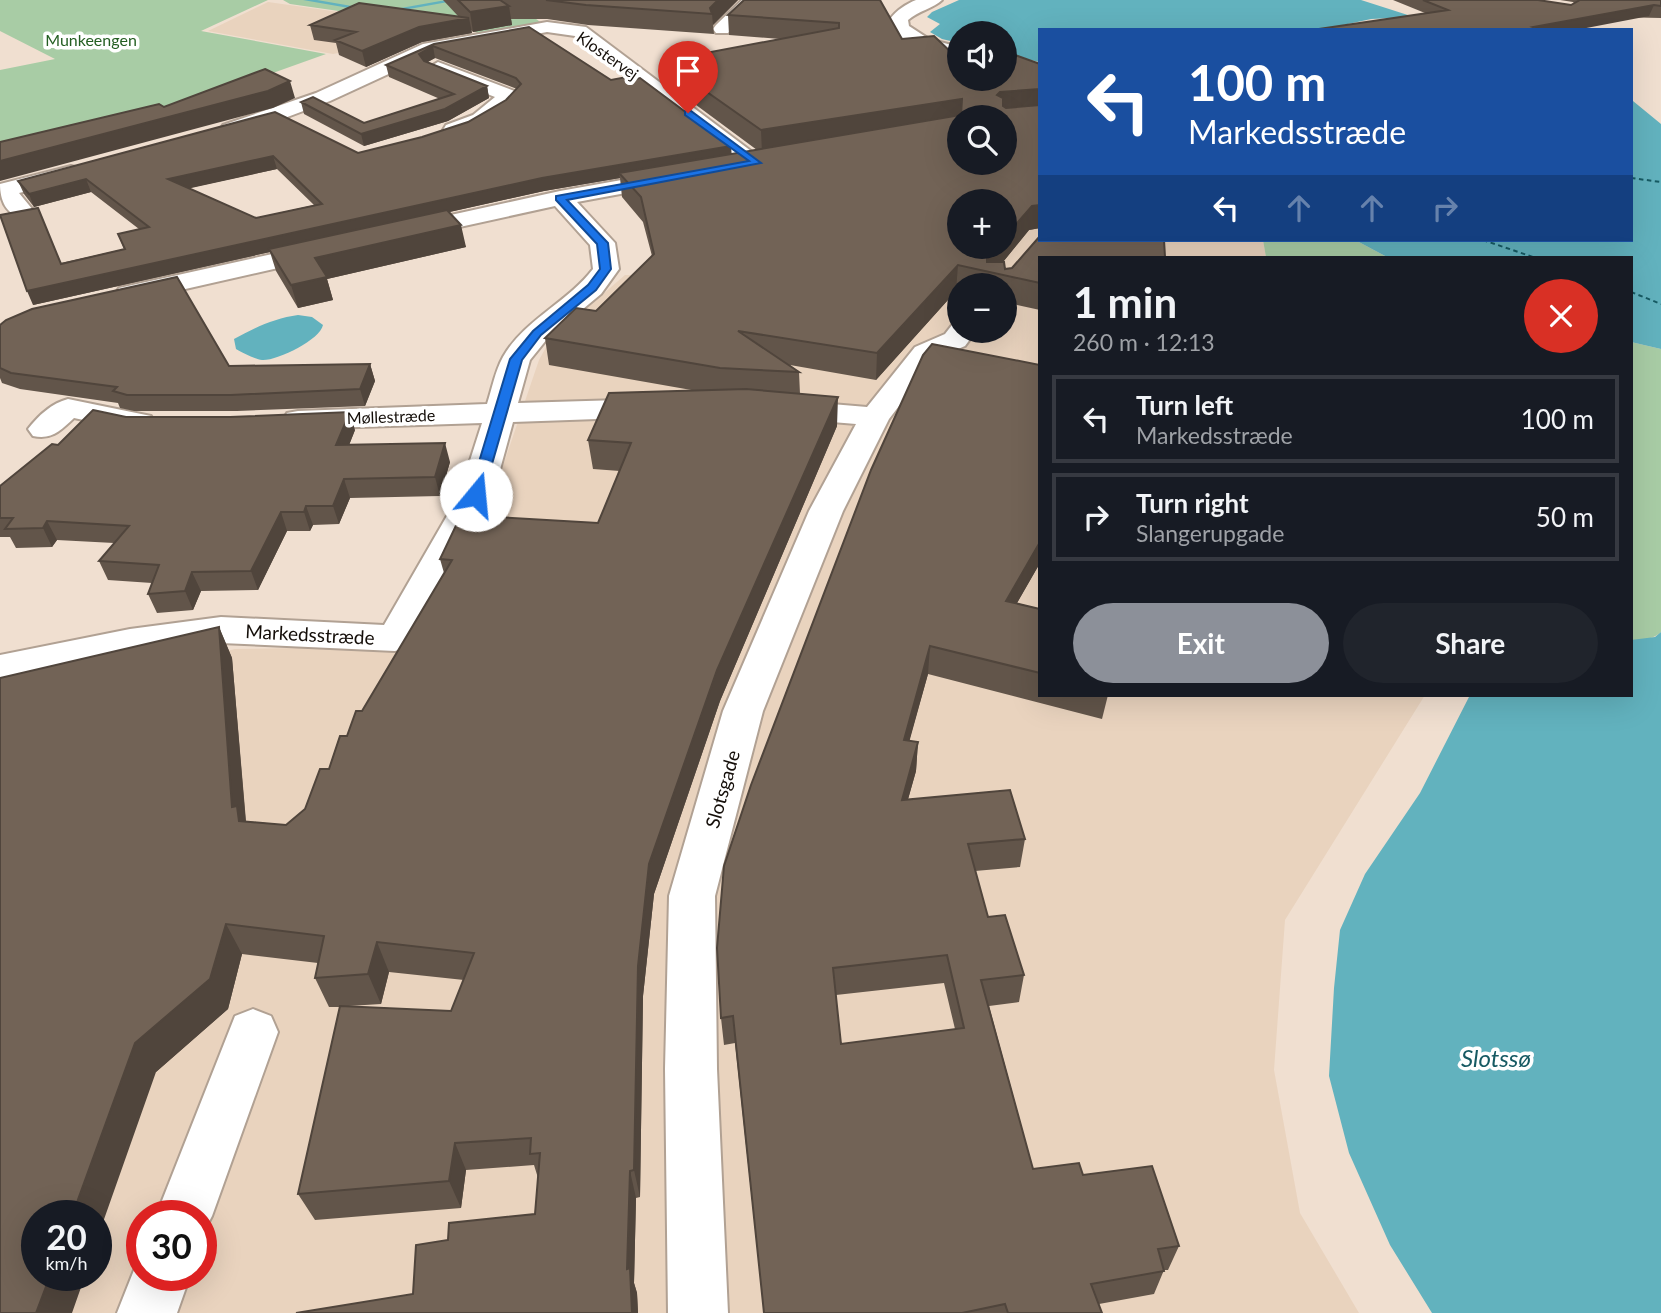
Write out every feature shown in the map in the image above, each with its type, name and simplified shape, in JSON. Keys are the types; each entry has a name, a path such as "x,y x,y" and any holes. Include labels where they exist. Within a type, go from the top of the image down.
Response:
{"street":[{"path":"722,29 751,0"},
{"path":"933,0 913,7 899,19 900,28 922,43 947,50"},
{"path":"887,4 913,7"},
{"name":"Klostervej","path":"206,137 281,114 430,48 547,27 580,31 756,163"},
{"path":"432,137 480,119 510,96 434,66"},
{"path":"281,114 304,126"},
{"path":"730,167 783,158"},
{"path":"21,211 4,190 85,169"},
{"path":"387,236 560,198 691,175"},
{"name":"Markedsstræde","path":"0,668 130,642 221,630 395,638 476,495 516,359 537,333 592,288 606,269 602,243 560,198"},
{"path":"110,298 347,245"},
{"name":"Slotsgade","path":"698,1313 690,986 692,896 743,711 826,511 875,417 925,353 947,341"},
{"name":"Møllestræde","path":"276,421 501,411 681,407"},
{"path":"761,407 875,417"},
{"path":"44,429 68,408 134,423 174,423"},
{"path":"190,1200 253,1032"},
{"path":"147,1313 155,1291"}],"shaded area":[{"path":"268,2 467,30 333,54 208,31"},
{"path":"1038,127 1038,242 1263,242 1266,256 1038,256 1038,697 1424,697 1285,920 1274,1070 1300,1213 1359,1313 0,1313 0,708 235,649 417,646 494,492 539,360 550,340 625,275 824,277 947,173 1017,175 1017,149"}],"green space":[{"name":"Munkeengen","path":"0,0 268,0 201,31 326,54 164,112 0,156 0,70 55,59 0,31"},
{"path":"283,0 510,0 543,24 482,35 471,30 290,4"},
{"path":"1263,242 1359,242 1385,256 1266,256"},
{"path":"1633,342 1661,349 1661,632 1651,638 1633,640"}],"water":[{"path":"959,0 1361,0 1414,17 1371,19 1329,28 1038,28 1038,62 1017,57 1017,21 947,21 947,40 930,32 940,24 927,17"},
{"path":"1633,101 1661,124 1661,349 1633,342 1633,256 1385,256 1359,242 1633,242"},
{"path":"298,315 312,317 323,325 314,337 297,349 262,360 236,349 234,339 281,318"},
{"name":"Slotssø","path":"1661,632 1661,1313 1432,1313 1390,1245 1349,1153 1329,1076 1340,930 1365,874 1420,793 1469,697 1633,697 1633,640 1655,637"}],"building":[{"path":"458,0 500,0 509,6 470,12"},
{"path":"546,0 718,0 710,8 712,14"},
{"path":"744,0 880,0 902,39 934,36 947,48 947,91 1013,91 1000,92 997,95 1003,98 1003,105 962,105 962,99 761,130 663,61 839,28 839,23 728,15"},
{"path":"1423,0 1538,0 1571,5 1580,0 1661,0 1661,6 1654,5 1533,27 1536,28 1326,28 1448,10"},
{"path":"359,3 469,18 419,27 362,51 335,40 356,32 310,25"},
{"path":"529,27 611,80 632,76 640,78 731,146 542,178 27,291 0,215 38,208 61,264 125,249 118,234 149,227 86,179 29,194 18,181 275,112 358,153 468,122 506,100 521,84 516,78 433,46 419,54 424,61 487,86 445,109 361,134 301,102 313,97 364,123 454,94 386,65 434,44","holes":["273,156 322,204 256,218 168,179"]},
{"path":"1017,56 1038,63 1038,89 1017,91"},
{"path":"265,69 290,81 268,91 0,161 0,142 159,104 164,107"},
{"path":"1038,105 1038,205 1032,206 1017,223 1017,189 947,189 947,259 987,259 987,262 1004,262 1005,269 1012,268 1038,238 1038,242 1164,242 1165,256 1038,256 1038,283 1017,278 1017,273 994,273 958,265 951,273 947,273 947,277 877,353 738,331 799,372 720,368 545,338 576,308 596,311 654,254 641,197 619,173 947,117 947,175 1017,175 1017,107"},
{"path":"447,210 461,225 315,258 327,277 291,285 269,249"},
{"path":"177,277 229,366 370,364 360,389 231,395 127,395 113,391 117,387 11,373 0,368 0,325 6,320 32,309"},
{"path":"932,344 1038,365 1038,545 1006,601 1038,609 1038,673 930,646 904,740 918,742 902,800 1010,790 1025,839 968,844 988,917 1005,915 1024,975 981,980 1033,1169 1079,1163 1083,1175 1152,1166 1179,1246 1158,1249 1164,1271 1091,1284 1102,1313 1008,1313 1005,1304 962,1313 764,1313 733,1016 721,1018 717,948 724,866 751,785 871,470 923,355","holes":["947,955 964,1028 841,1044 833,968"]},
{"path":"746,389 838,397 717,670 649,864 638,966 634,1170 630,1171 627,1269 630,1268 632,1313 296,1313 413,1294 416,1245 448,1240 449,1223 535,1214 540,1153 530,1154 531,1138 455,1143 449,1181 298,1194 340,1006 451,1011 474,953 377,942 368,974 315,978 324,936 226,924 210,979 135,1043 78,1200 21,1200 21,1291 44,1291 36,1313 0,1313 0,678 219,627 232,807 237,806 239,821 286,825 305,809 320,769 329,769 340,736 347,736 356,711 362,711 452,560 440,559 461,515 598,523 631,443 588,440 609,393"},
{"path":"93,410 126,417 230,417 350,412 336,445 445,443 435,477 344,479 333,506 306,506 304,512 281,512 251,571 192,572 185,591 148,594 159,565 99,561 129,526 47,521 43,528 5,529 13,518 0,518 0,486 52,444 58,445"}],"waterway":[{"path":"306,0 366,9"},
{"path":"387,11 456,0"}],"ferry route":[{"path":"1633,178 1661,182"},
{"path":"1489,242 1530,256"},
{"path":"1633,293 1661,304"}],"route":[{"path":"476,495 516,359 537,333 592,288 606,269 602,243 560,198 756,163 688,113"}]}
